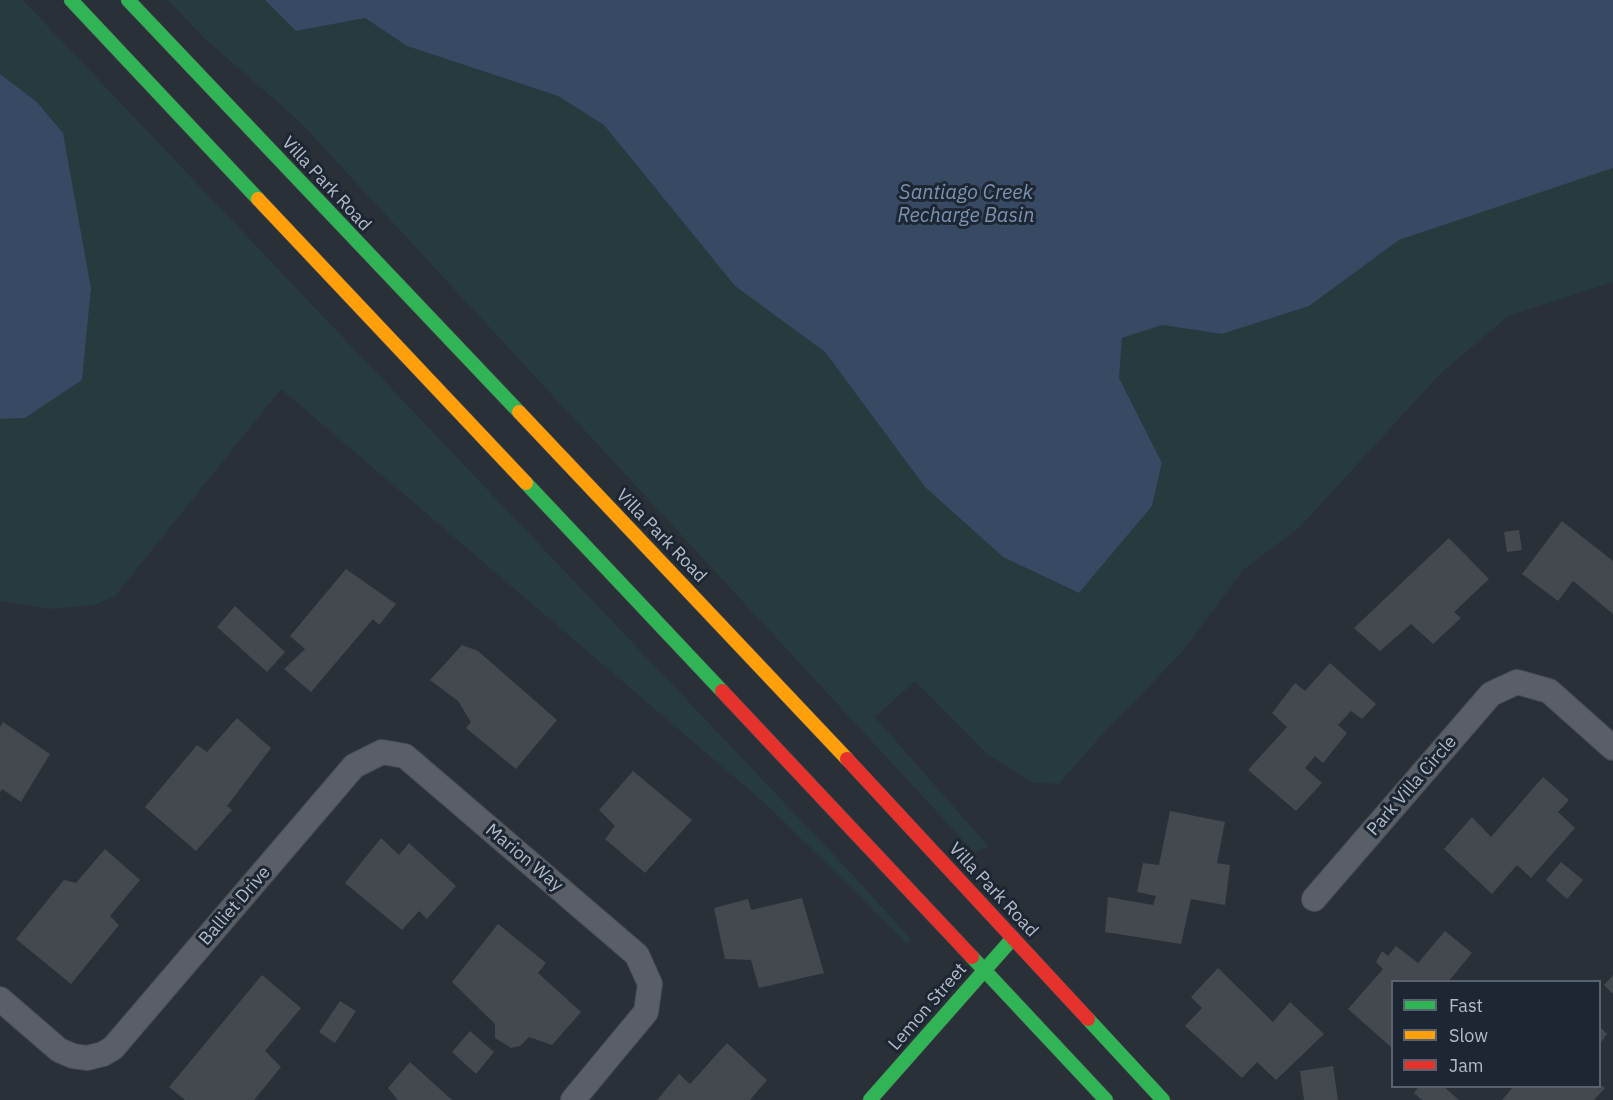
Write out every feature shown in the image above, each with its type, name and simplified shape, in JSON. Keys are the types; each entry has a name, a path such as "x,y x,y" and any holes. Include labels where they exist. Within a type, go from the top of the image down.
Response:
{"main road":[{"path":"71,0 1106,1100"},
{"name":"Villa Park Road","path":"128,0 761,667 1163,1100"},
{"name":"Lemon Street","path":"870,1100 1013,938"}],"street":[{"name":"Park Villa Circle","path":"1314,900 1491,694 1517,682 1549,691 1613,748"},
{"name":"Marion Way","path":"382,752 405,756 638,955 650,984 646,1012 573,1100"},
{"name":"Balliet Drive","path":"0,999 59,1050 73,1056 87,1058 103,1054 113,1048 354,766 382,752"}],"green space":[{"path":"0,0 23,0 852,874 911,939 907,944 768,806 281,389 115,596 95,605 51,609 0,601 0,419 25,418 82,380 91,288 63,133 37,102 0,74"},
{"path":"168,0 265,0 296,31 365,18 407,46 558,96 604,125 735,286 825,352 925,487 1003,557 1079,593 1152,506 1162,463 1119,378 1121,338 1162,325 1222,334 1308,306 1399,240 1613,168 1613,282 1508,316 1439,375 1300,527 1243,570 1181,653 1101,736 1059,784 1031,782 987,754 915,681 875,717 989,847 974,852 299,121 204,38"}],"water":[{"name":"Santiago Creek Recharge Basin","path":"265,0 1613,0 1613,168 1399,240 1309,306 1222,334 1162,325 1122,338 1119,378 1162,463 1152,506 1079,593 1003,557 925,487 825,352 735,286 604,125 558,96 407,46 365,18 296,31"},
{"path":"0,74 37,102 63,133 91,288 82,380 25,418 0,419"}],"building":[{"path":"1562,521 1613,561 1613,614 1573,581 1558,601 1522,574"},
{"path":"1519,530 1522,550 1507,552 1504,532"},
{"path":"1449,538 1489,579 1454,612 1461,618 1433,644 1411,624 1380,651 1354,628"},
{"path":"346,569 396,604 379,625 373,619 311,692 284,669 305,649 290,636"},
{"path":"235,606 285,652 267,672 217,627"},
{"path":"462,645 478,651 557,720 516,769 466,728 471,722 458,701 430,680"},
{"path":"1330,663 1376,704 1362,719 1351,711 1338,725 1347,733 1323,763 1315,756 1305,768 1322,783 1296,811 1248,770 1287,727 1272,713 1295,683 1305,691"},
{"path":"237,718 271,748 227,806 232,810 196,851 145,807 197,745 207,752"},
{"path":"3,722 50,754 21,802 2,789 0,792 0,727"},
{"path":"633,771 692,820 645,873 605,839 615,826 599,810"},
{"path":"1543,777 1569,800 1558,812 1575,828 1531,878 1517,865 1492,894 1444,849 1472,817 1491,837"},
{"path":"1170,811 1225,822 1217,863 1230,865 1225,905 1191,899 1181,944 1105,932 1108,897 1153,905 1156,896 1137,892 1143,863 1159,865"},
{"path":"381,838 399,855 409,843 456,886 427,919 419,911 402,930 345,883"},
{"path":"105,849 140,880 110,916 119,925 71,984 16,939 64,880 76,883"},
{"path":"1561,862 1583,880 1567,899 1546,880"},
{"path":"802,898 824,973 759,988 751,960 725,959 714,908 748,899 751,910"},
{"path":"498,924 546,963 538,973 581,1012 552,1045 529,1037 520,1046 511,1048 495,1038 495,1024 452,982"},
{"path":"1445,931 1472,953 1450,980 1391,980 1391,1047 1348,1009 1383,969 1376,962 1382,951 1388,956 1396,946 1418,963"},
{"path":"1218,968 1273,1022 1290,1002 1324,1034 1276,1080 1257,1062 1242,1078 1185,1026 1202,1008 1191,997"},
{"path":"262,975 301,1008 265,1051 281,1067 254,1100 185,1100 169,1087"},
{"path":"1613,975 1613,994 1604,985"},
{"path":"340,1001 356,1011 335,1043 319,1032"},
{"path":"1601,1028 1607,1034 1601,1043"},
{"path":"470,1031 494,1052 476,1074 452,1052"},
{"path":"727,1043 767,1080 750,1100 657,1100 679,1074 690,1084"},
{"path":"410,1062 452,1100 398,1100 388,1088"},
{"path":"1333,1066 1338,1100 1304,1100 1300,1071"},
{"path":"1601,1086 1605,1088 1594,1100 1502,1100 1512,1088 1601,1088"},
{"path":"1418,1088 1445,1088 1459,1100 1422,1100 1414,1093"}],"traffic: fast":[{"path":"71,0 258,199"},
{"path":"128,0 519,412"},
{"path":"526,483 722,691"},
{"path":"870,1100 1013,938"},
{"path":"972,957 1106,1100"},
{"path":"1088,1019 1163,1100"}],"traffic: slow":[{"path":"258,199 526,483"},
{"path":"519,412 847,759"}],"traffic: jam":[{"path":"722,691 972,957"},
{"path":"847,759 1088,1019"}]}
